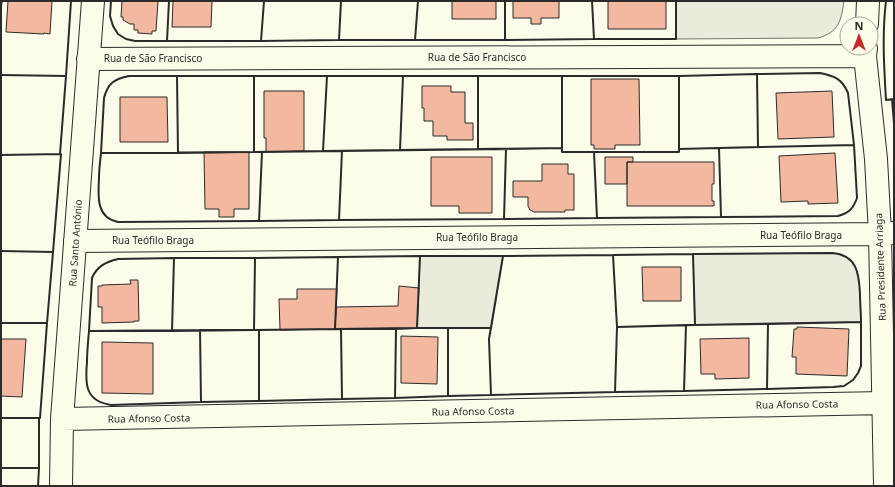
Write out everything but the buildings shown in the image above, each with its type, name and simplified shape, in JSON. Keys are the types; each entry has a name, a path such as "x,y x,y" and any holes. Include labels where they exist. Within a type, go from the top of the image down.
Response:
{"street":[{"name":"Rua Santo António","path":"61,486 62,420 93,1"},
{"path":"867,16 868,1"},
{"name":"Rua de São Francisco","path":"88,59 839,52"},
{"name":"Rua Presidente Arriaga","path":"866,56 876,159 887,233 884,403 885,486"},
{"name":"Rua Teófilo Braga","path":"75,241 887,233"},
{"name":"Rua Afonso Costa","path":"62,420 884,403"}],"shaded area":[{"path":"676,1 844,1 841,16 839,16 838,25 825,36 818,38 676,39"},
{"path":"832,253 847,257 855,266 860,286 861,322 695,325 693,254"},
{"path":"420,256 503,256 491,328 417,328"}],"wall":[{"path":"1,5 2,1"},
{"path":"65,76 71,1"},
{"path":"111,1 110,16 113,26 118,34 126,39 135,41 167,41"},
{"path":"169,1 167,41 261,41 264,1"},
{"path":"261,40 339,40 341,1"},
{"path":"418,1 415,40 505,40 505,1"},
{"path":"505,39 594,39 592,1"},
{"path":"594,39 676,39 676,1"},
{"path":"886,1 884,38 886,100 894,99"},
{"path":"339,39 415,40"},
{"path":"820,73 830,75 840,81 848,93 854,145 758,147 757,74 820,73"},
{"path":"757,74 758,147 679,149 679,76 757,74"},
{"path":"1,75 66,76 60,154"},
{"path":"129,76 177,76 178,153 101,153 104,98 107,89 112,82 129,76"},
{"path":"177,76 254,76 254,152 178,153 177,76"},
{"path":"254,76 327,76 323,151 254,152 254,76"},
{"path":"327,76 403,76 400,150 323,151 327,76"},
{"path":"403,76 478,76 478,149 400,150 403,76"},
{"path":"478,76 562,76 562,148 478,149 478,76"},
{"path":"562,76 679,76 679,152 562,152 562,76"},
{"path":"892,99 894,124"},
{"path":"854,145 857,198 852,208 845,213 838,216 721,217 719,148 854,145"},
{"path":"562,148 562,152 594,152 597,218 504,219 506,149 562,148"},
{"path":"719,148 721,217 597,218 594,152 679,152 679,149 719,148"},
{"path":"506,149 504,219 339,220 342,151 506,149"},
{"path":"342,151 339,220 259,221 262,152 342,151"},
{"path":"262,152 259,221 118,222 111,220 102,211 98,192 101,153 262,152"},
{"path":"1,155 61,154 53,252 1,251"},
{"path":"47,323 53,252 51,252"},
{"path":"832,253 847,257 855,266 860,286 861,322 695,325 693,254 832,253"},
{"path":"693,254 695,325 617,327 613,255 693,254"},
{"path":"613,255 617,327 615,392 491,395 489,339 503,256 613,255"},
{"path":"420,256 417,328 335,329 338,257 420,256"},
{"path":"420,256 503,256 491,328 417,328 420,256"},
{"path":"338,257 335,329 254,330 255,258 338,257"},
{"path":"174,258 255,258 254,330 172,331 174,258"},
{"path":"174,258 172,331 89,331 92,278 96,270 106,263 118,259 174,258"},
{"path":"861,322 861,366 853,380 844,386 767,389 768,324 861,322"},
{"path":"1,323 47,323 40,418 1,418"},
{"path":"768,324 767,389 684,391 686,325 768,324"},
{"path":"686,325 684,391 615,392 617,327 686,325"},
{"path":"417,328 448,328 448,396 395,398 396,329 417,328"},
{"path":"448,328 491,328 489,339 491,395 448,396 448,328"},
{"path":"341,329 342,399 259,401 259,330 341,329"},
{"path":"341,329 396,329 395,398 342,399 341,329"},
{"path":"200,330 201,402 111,405 96,400 88,390 86,377 89,331 200,330"},
{"path":"200,330 259,330 259,401 201,402 200,330"},
{"path":"1,468 39,468 39,418"},
{"path":"37,468 39,468 38,486"}]}
